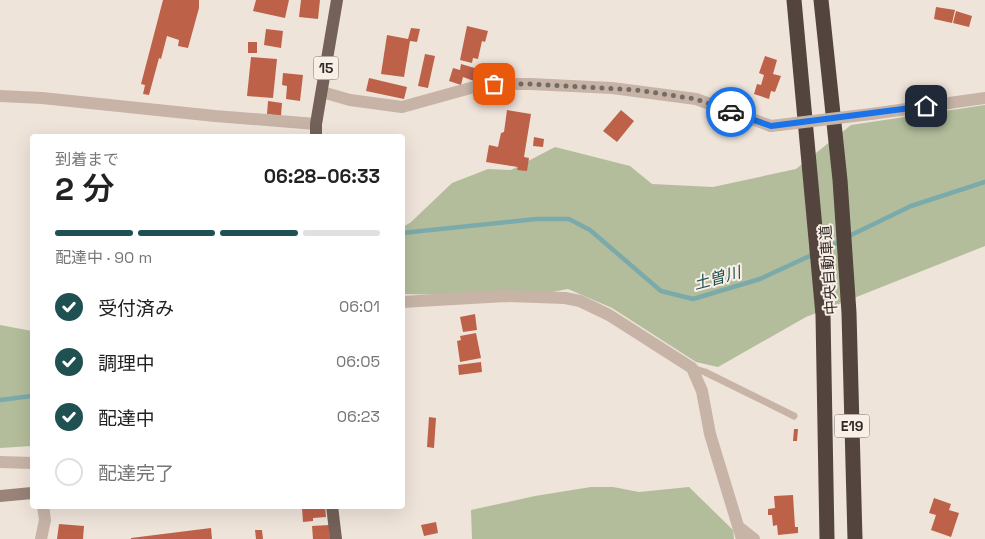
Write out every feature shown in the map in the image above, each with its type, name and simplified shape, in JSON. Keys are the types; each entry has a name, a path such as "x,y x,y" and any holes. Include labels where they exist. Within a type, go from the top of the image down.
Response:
{"highway":[{"name":"中央自動車道","path":"794,0 812,181 822,315 827,539"},
{"name":"中央自動車道","path":"821,0 840,180 849,312 855,539"}],"main road":[{"name":"15","path":"316,130 337,0"},
{"path":"332,509 336,539"}],"street":[{"path":"322,92 350,100 402,108 485,84 620,88 696,99 771,126 985,98"},
{"path":"0,96 42,98 205,115 316,130"},
{"path":"405,302 506,296 564,298 580,301 609,315 692,368 702,391 710,434 741,534 754,539"},
{"path":"0,462 30,463"},
{"path":"0,496 30,493"},
{"path":"41,539 44,520 43,509"}],"lane":[{"path":"692,368 794,416"}],"green space":[{"path":"985,105 985,246 806,317 718,367 696,362 612,308 568,289 509,300 453,295 405,294 405,226 452,183 488,169 511,170 555,147 630,166 652,184 713,187 796,169 851,125"},
{"path":"0,325 30,331 30,446 0,448"},
{"path":"591,487 613,487 639,492 689,487 733,530 734,539 472,539 471,510 535,496"}],"building":[{"path":"163,0 199,0 199,8 188,48 178,46 179,40 167,36 149,95 143,94 145,85 141,84"},
{"path":"256,0 289,0 285,18 253,11"},
{"path":"301,0 320,0 318,19 299,17"},
{"path":"936,7 955,10 952,23 934,19"},
{"path":"956,11 972,16 969,27 953,23"},
{"path":"467,26 488,31 485,42 482,41 478,59 473,58 472,63 460,60"},
{"path":"411,28 420,29 417,42 410,41 404,77 381,74 387,35 408,39"},
{"path":"266,29 283,31 281,48 264,45"},
{"path":"248,42 257,42 257,53 248,53"},
{"path":"425,54 435,56 428,88 418,86"},
{"path":"765,56 777,60 773,74 781,76 775,92 771,91 769,99 754,94 757,84 761,85 764,75 759,73"},
{"path":"251,57 277,59 273,98 247,96"},
{"path":"461,64 478,69 474,81 463,77 461,85 449,81 453,68 460,70"},
{"path":"283,73 303,75 300,101 286,99 287,86 282,85"},
{"path":"369,78 407,87 404,99 366,91"},
{"path":"268,101 282,103 281,116 267,114"},
{"path":"507,110 531,114 524,157 529,158 527,171 517,170 518,167 486,162 489,145 498,147 501,133 504,132"},
{"path":"621,110 634,121 617,142 603,131"},
{"path":"534,137 544,139 543,147 533,146"},
{"path":"475,314 477,330 463,332 460,317"},
{"path":"476,333 481,358 460,362 457,341 461,340 460,336"},
{"path":"481,362 482,372 459,375 458,365"},
{"path":"429,417 436,418 434,448 427,447"},
{"path":"794,429 798,429 797,441 793,441"},
{"path":"793,495 795,527 798,527 798,533 778,535 777,525 773,526 772,515 768,515 768,509 775,508 774,496"},
{"path":"934,498 951,504 949,510 959,513 951,537 931,530 936,515 929,513"},
{"path":"302,509 325,509 326,517 313,518 313,521 303,522"},
{"path":"436,522 438,533 424,536 421,525"},
{"path":"59,524 84,526 83,539 57,539"},
{"path":"329,525 330,539 313,539 312,526"},
{"path":"211,528 212,539 131,539 131,538"},
{"path":"255,530 262,530 263,539 256,539"}],"waterway":[{"name":"土曽川","path":"847,237 911,206 985,182"},
{"name":"土曽川","path":"405,233 536,219 569,219 590,230 661,291 693,299 760,279 814,254"},
{"name":"土曽川","path":"821,251 841,241"},
{"name":"土曽川","path":"0,400 30,396"}],"way so far":[{"path":"494,84 531,84 637,90 696,99 731,112"}],"route":[{"path":"731,112 771,126 926,106"}]}
